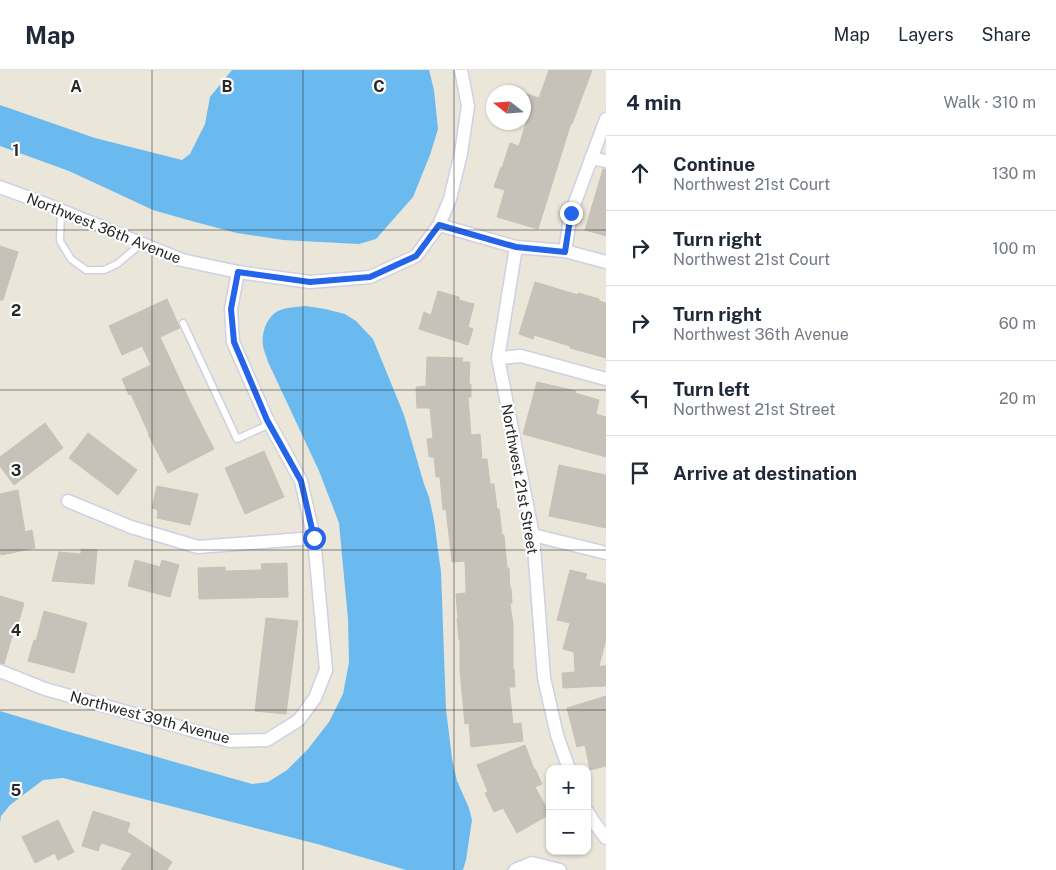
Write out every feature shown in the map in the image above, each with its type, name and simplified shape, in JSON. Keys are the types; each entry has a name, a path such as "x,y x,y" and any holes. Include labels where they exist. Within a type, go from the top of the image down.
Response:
{"street":[{"name":"Northwest 36th Avenue","path":"0,187 182,260 238,272 310,282 370,277 416,256 439,225 450,199 461,153 468,106 461,70"},
{"path":"565,252 571,213 606,119"},
{"path":"590,158 606,161"},
{"path":"439,225 516,247 565,252 606,262"},
{"name":"Northwest 21st Street","path":"516,247 498,358 533,535 544,678 557,735 568,765"},
{"path":"68,501 131,528 198,547 314,538 301,481 270,424 234,342 231,309 238,272"},
{"path":"498,358 521,356 606,379"},
{"path":"533,535 606,552"},
{"name":"Northwest 39th Avenue","path":"0,671 45,689 230,741 267,740 299,720 315,698 326,670 314,538"},
{"path":"591,817 606,838"},
{"path":"515,870 532,863 560,870"}],"lane":[{"path":"61,210 60,241 71,259 86,270 104,270 117,264 142,244"},
{"path":"183,323 237,439 270,424"}],"water":[{"path":"232,70 429,70 434,90 438,129 430,155 413,197 376,239 359,244 283,240 237,233 153,210 69,171 0,146 0,105 95,138 182,160 190,154 205,124 210,97"},
{"path":"306,306 345,314 356,321 373,339 404,415 429,497 441,572 446,709 452,759 457,781 469,808 472,820 463,870 406,870 317,844 63,778 43,780 10,805 1,816 0,823 0,711 252,784 268,782 287,770 308,749 329,722 343,694 349,662 348,619 339,523 319,471 268,362 263,345 265,328 274,314 292,307"}],"building":[{"path":"549,70 592,70 571,123 538,229 497,217 505,190 494,187 510,143 519,146 524,130 531,130 531,95 539,98"},
{"path":"603,169 606,169 606,236 585,230"},
{"path":"0,246 18,252 3,300 0,300"},
{"path":"535,282 578,295 578,293 599,299 599,301 606,303 606,358 534,335 533,339 519,334"},
{"path":"438,291 474,304 468,327 473,329 468,345 419,329 424,312 431,315"},
{"path":"167,299 180,328 160,337 214,449 168,473 122,379 151,365 142,346 122,355 109,326"},
{"path":"427,357 463,358 462,362 470,362 469,384 471,384 471,397 468,397 471,435 480,434 482,459 487,459 490,484 494,484 502,535 504,535 507,568 509,568 515,687 509,687 513,724 521,723 523,741 471,747 469,723 465,724 456,594 466,593 465,561 452,562 446,509 443,510 440,477 436,477 434,457 429,457 427,439 433,438 430,408 417,408 416,387 426,386"},
{"path":"537,382 576,391 575,393 599,400 596,414 606,417 606,457 523,434"},
{"path":"45,423 63,448 14,485 0,466 0,457"},
{"path":"88,433 137,470 118,495 69,458"},
{"path":"264,451 284,497 245,514 225,468"},
{"path":"559,465 606,475 606,528 549,516"},
{"path":"157,486 198,494 190,525 157,518 158,510 152,508"},
{"path":"18,490 25,532 32,530 35,548 1,555 0,494"},
{"path":"81,549 97,550 94,584 52,581 59,552 81,554"},
{"path":"135,560 160,567 162,560 179,565 170,597 128,586"},
{"path":"287,563 288,597 199,599 198,568 225,567 225,571 262,570 261,564"},
{"path":"570,570 587,574 585,579 606,584 606,639 599,666 606,666 606,686 563,688 562,673 575,672 574,652 563,649 570,623 557,620"},
{"path":"0,596 24,603 4,664 0,663"},
{"path":"44,611 87,623 74,673 28,661 34,640 36,641"},
{"path":"266,618 298,621 286,714 255,711"},
{"path":"606,696 606,766 591,770 585,745 577,747 567,708"},
{"path":"525,745 542,784 535,787 546,807 546,816 517,833 503,808 494,812 485,793 488,792 477,765"},
{"path":"93,811 130,823 127,832 172,862 167,870 121,870 132,853 101,843 98,851 82,846"},
{"path":"58,820 74,852 58,860 55,853 35,863 22,837"}],"route":[{"path":"314,538 301,481 267,420 234,342 231,309 238,272 310,282 370,277 416,256 439,225 516,247 565,252 571,213"}]}
